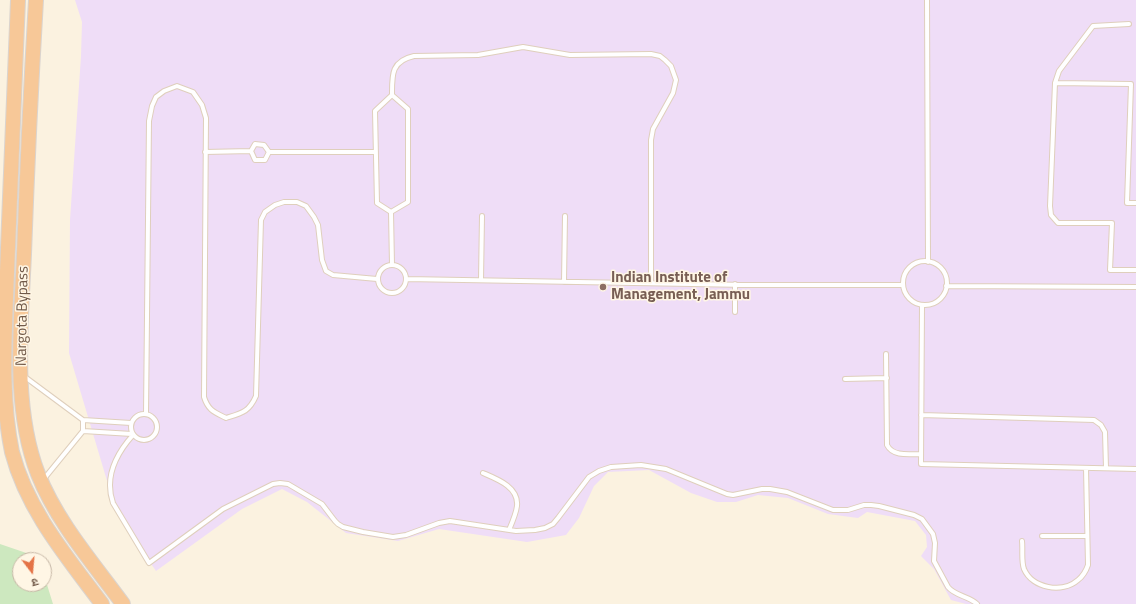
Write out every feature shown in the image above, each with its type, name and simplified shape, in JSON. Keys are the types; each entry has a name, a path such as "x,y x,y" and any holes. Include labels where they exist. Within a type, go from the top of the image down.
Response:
{"highway":[{"name":"Nargota Bypass","path":"18,0 5,323 4,389 7,429 12,453 30,499 53,539 102,604"},
{"name":"Nargota Bypass","path":"36,0 29,106 22,301 21,374 25,429 31,452 52,504 123,604"}],"lane":[{"path":"927,0 928,262"},
{"path":"1129,24 1093,26 1059,71 1055,83 1050,206 1051,215 1058,223 1112,222 1110,270 1136,270"},
{"path":"391,212 377,203 376,111 392,95 394,68 399,62 407,57 478,55 523,47 570,55 651,54 660,56 671,66 676,80 673,93 653,129 651,140 651,283"},
{"path":"1055,83 1131,84 1128,203 1136,203"},
{"path":"146,414 149,121 152,106 156,97 164,91 177,86 193,92 202,106 206,118 204,397 207,406 214,412 226,418 241,414 252,406 256,396 261,220 265,212 275,205 284,202 297,202 306,206 318,225 322,260 326,271 333,275 377,279"},
{"path":"391,212 408,202 408,110 392,95"},
{"path":"255,144 264,145 269,152 265,160 254,160 251,151 255,144"},
{"path":"206,152 251,151"},
{"path":"269,152 376,152"},
{"path":"391,212 392,265"},
{"path":"481,280 482,216"},
{"path":"564,282 565,216"},
{"path":"928,262 938,266 945,275 946,286 942,296 933,303 922,305 911,301 907,297 903,285 904,275 916,263 928,262"},
{"path":"392,265 402,269 406,279 402,289 392,294 386,293 382,290 378,285 377,279 381,269 392,265"},
{"path":"406,279 903,285"},
{"path":"735,284 735,312"},
{"path":"946,286 1136,287"},
{"path":"922,305 921,464 1136,469"},
{"path":"886,354 887,446 890,451 896,454 921,454"},
{"path":"21,374 83,420 131,423"},
{"path":"845,379 887,378"},
{"path":"146,414 152,416 156,421 156,432 153,437 142,441 133,435 130,429 131,423 140,415 146,414"},
{"path":"921,415 1094,420 1101,425 1105,432 1106,468"},
{"path":"42,482 83,431 83,420"},
{"path":"83,431 133,435"},
{"path":"133,435 123,446 113,465 110,480 110,495 113,503 149,563 223,510 273,484 288,484 322,504 338,524 386,537 398,537 428,526 450,521 516,532 535,530 553,524 589,477 599,471 611,467 641,465 666,469 732,495 762,489 770,489 786,492 833,510 848,510 864,505 878,506 914,515 922,519 933,534 935,543 934,561 950,591 972,600 977,604"},
{"path":"1022,541 1023,568 1028,575 1044,586 1055,588 1068,586 1078,581 1088,565 1086,468"},
{"path":"483,473 502,481 511,489 516,498 517,506 509,530"},
{"path":"1042,536 1088,536"}],"shaded area":[{"name":"Indian Institute of Management, Jammu","path":"75,0 1136,0 1136,604 966,604 951,600 934,569 921,556 927,547 926,535 915,521 867,512 858,518 828,514 788,498 758,495 736,502 717,502 691,493 649,470 608,472 594,486 579,518 566,535 527,542 439,529 398,541 346,533 307,502 282,489 242,509 156,571 126,527 113,501 69,353 70,220 82,22"}],"green space":[{"path":"0,544 23,552 12,552 12,592 49,592 53,604 0,604"}],"place":[{"name":"Indian Institute of Management, Jammu","path":"603,287"}]}
